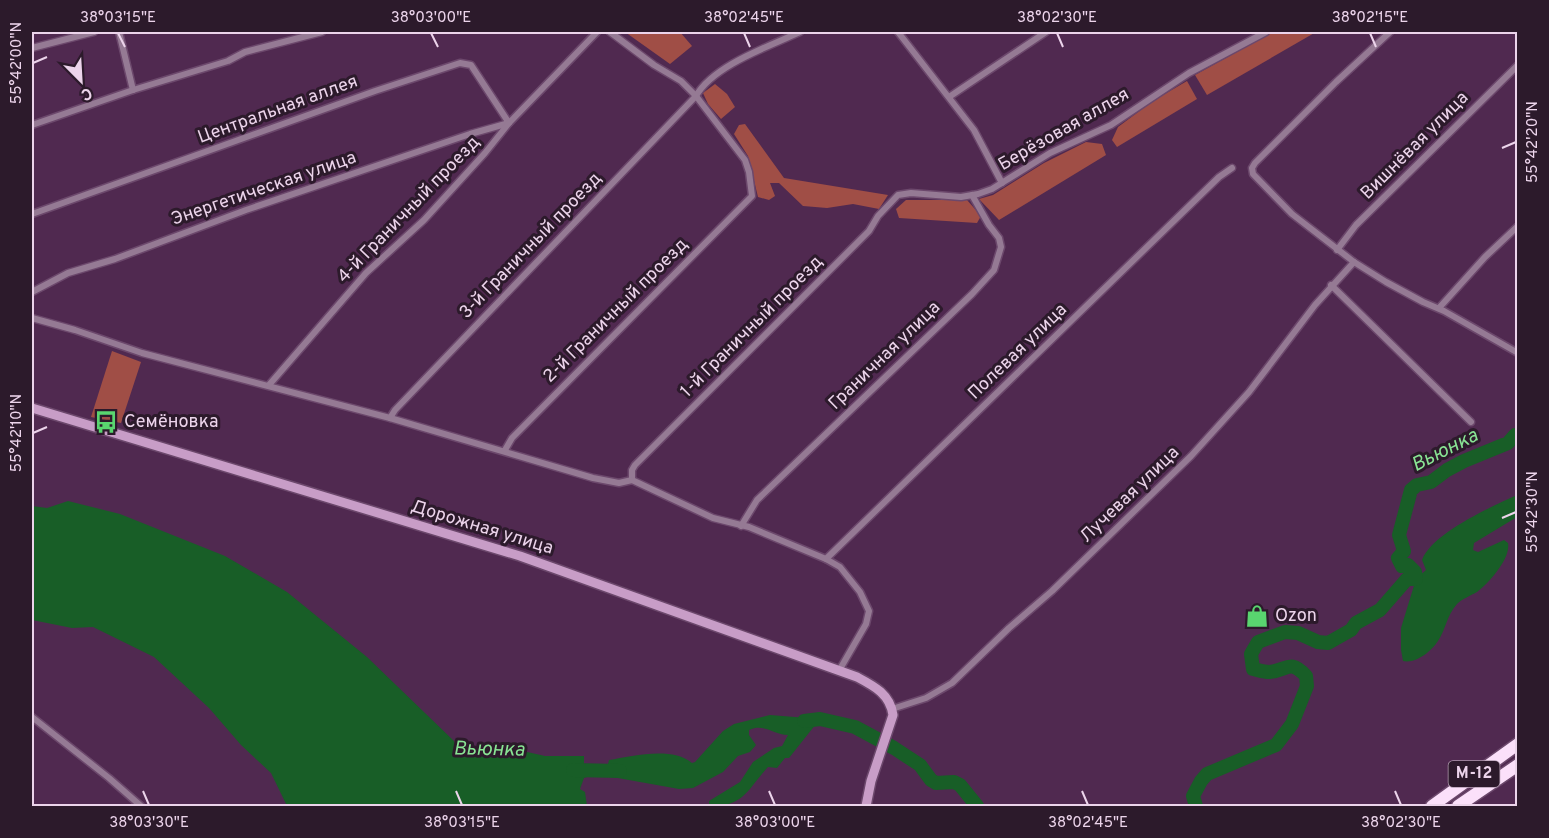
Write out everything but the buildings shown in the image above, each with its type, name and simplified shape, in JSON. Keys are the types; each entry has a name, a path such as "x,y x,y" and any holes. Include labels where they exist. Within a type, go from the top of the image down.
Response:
{"highway":[{"name":"М-12","path":"1432,807 1518,744"},
{"name":"М-12","path":"1458,807 1518,765"}],"main road":[{"name":"Дорожная улица","path":"32,408 520,556 840,669 881,691 888,699 892,710"},
{"path":"866,807 875,770 892,723 892,710"}],"street":[{"path":"32,48 94,32"},
{"path":"119,32 133,90"},
{"path":"32,125 133,90 228,61 245,52 322,32"},
{"name":"4-й Граничный проезд","path":"269,385 366,273 424,220 509,123 597,32"},
{"path":"610,32 654,65 681,81 696,96 701,87 727,67 800,32"},
{"path":"897,32 974,130 1002,183"},
{"path":"949,97 1046,32"},
{"name":"Берёзовая аллея","path":"898,195 911,193 961,197 992,189 1050,153 1111,125 1189,73 1266,32"},
{"path":"1390,32 1255,163 1252,168 1253,174 1292,214 1354,262 1518,353"},
{"name":"Центральная аллея","path":"32,214 375,91 460,63 471,65 509,123"},
{"name":"Вишнёвая улица","path":"1337,250 1356,225 1518,65"},
{"name":"2-й Граничный проезд","path":"505,450 512,438 752,196 744,160 696,96"},
{"name":"3-й Граничный проезд","path":"390,418 696,96"},
{"name":"Энергетическая улица","path":"32,292 68,273 115,259 246,210 447,141 509,123"},
{"name":"Полевая улица","path":"826,559 1219,177 1232,168"},
{"name":"1-й Граничный проезд","path":"632,480 632,470 635,465 869,231 878,216 898,195"},
{"name":"Граничная улица","path":"741,526 757,500 972,294 994,270 1002,247 984,212 972,195"},
{"path":"1439,308 1485,257 1518,226"},
{"name":"Лучевая улица","path":"892,710 926,698 952,682 1109,537 1191,456 1250,392 1331,285 1354,262"},
{"path":"1331,285 1472,422"},
{"path":"32,318 142,353 390,418 609,482 619,483 632,480 713,518 749,527 826,559 845,572 865,599 869,611 866,624 840,669"},
{"path":"32,717 109,778 141,807"}],"shaded area":[{"path":"625,32 680,32 692,46 670,64"},
{"path":"1273,32 1316,32 1207,95 1195,75"},
{"path":"1187,81 1197,99 1117,147 1112,140 1118,127 1153,101"},
{"path":"715,84 727,94 735,107 721,119 708,104 703,93"},
{"path":"745,124 784,178 888,195 879,209 853,204 827,208 803,206 779,183 770,183 775,196 769,200 758,197 748,156 734,134 739,125"},
{"path":"1086,142 1102,144 1106,155 999,220 979,199 993,195 1044,163"},
{"path":"906,200 967,200 981,216 977,223 899,218 896,209"},
{"path":"112,351 141,362 121,423 91,417"}],"water":[{"path":"1517,495 1517,517 1474,543 1473,550 1478,552 1504,540 1508,543 1508,549 1503,563 1482,588 1457,604 1441,636 1431,649 1418,659 1403,661 1401,628 1416,579 1426,570 1422,560 1428,550 1437,540 1464,522"},
{"path":"68,501 120,514 225,556 287,592 367,657 454,741 456,748 466,755 474,755 486,748 514,749 545,756 584,756 584,765 589,766 590,776 584,778 580,789 585,792 587,806 287,806 271,773 241,745 209,708 154,657 93,627 72,628 32,620 32,506 47,508"},
{"path":"770,715 820,719 789,758 785,758 777,768 768,767 744,796 730,804 709,806 709,801 740,782 753,762 774,748 782,746 788,735 760,728 749,730 749,735 756,745 750,752 738,756 723,772 693,788 679,789 601,775 601,766 608,764 609,760 640,755 674,755 692,763 695,762 723,731 734,724"}],"waterway":[{"name":"Вьюнка","path":"1196,806 1193,796 1207,774 1276,745 1292,724 1307,686 1306,676 1296,668 1288,667 1269,672 1253,669 1251,654 1258,642 1285,632 1298,633 1318,642 1328,643 1351,630 1356,623 1380,610 1407,579 1416,579 1415,572 1408,565 1402,566 1398,558 1404,551 1399,535 1411,490 1417,485 1431,482 1464,461 1508,443 1515,435 1518,436"},
{"name":"Вьюнка","path":"804,721 820,719 855,727 920,765 936,783 954,782 960,785 977,806"},
{"name":"Вьюнка","path":"573,770 620,771"}],"place":[{"name":"Семёновка","path":"106,422"},
{"name":"Ozon","path":"1257,616"}]}
